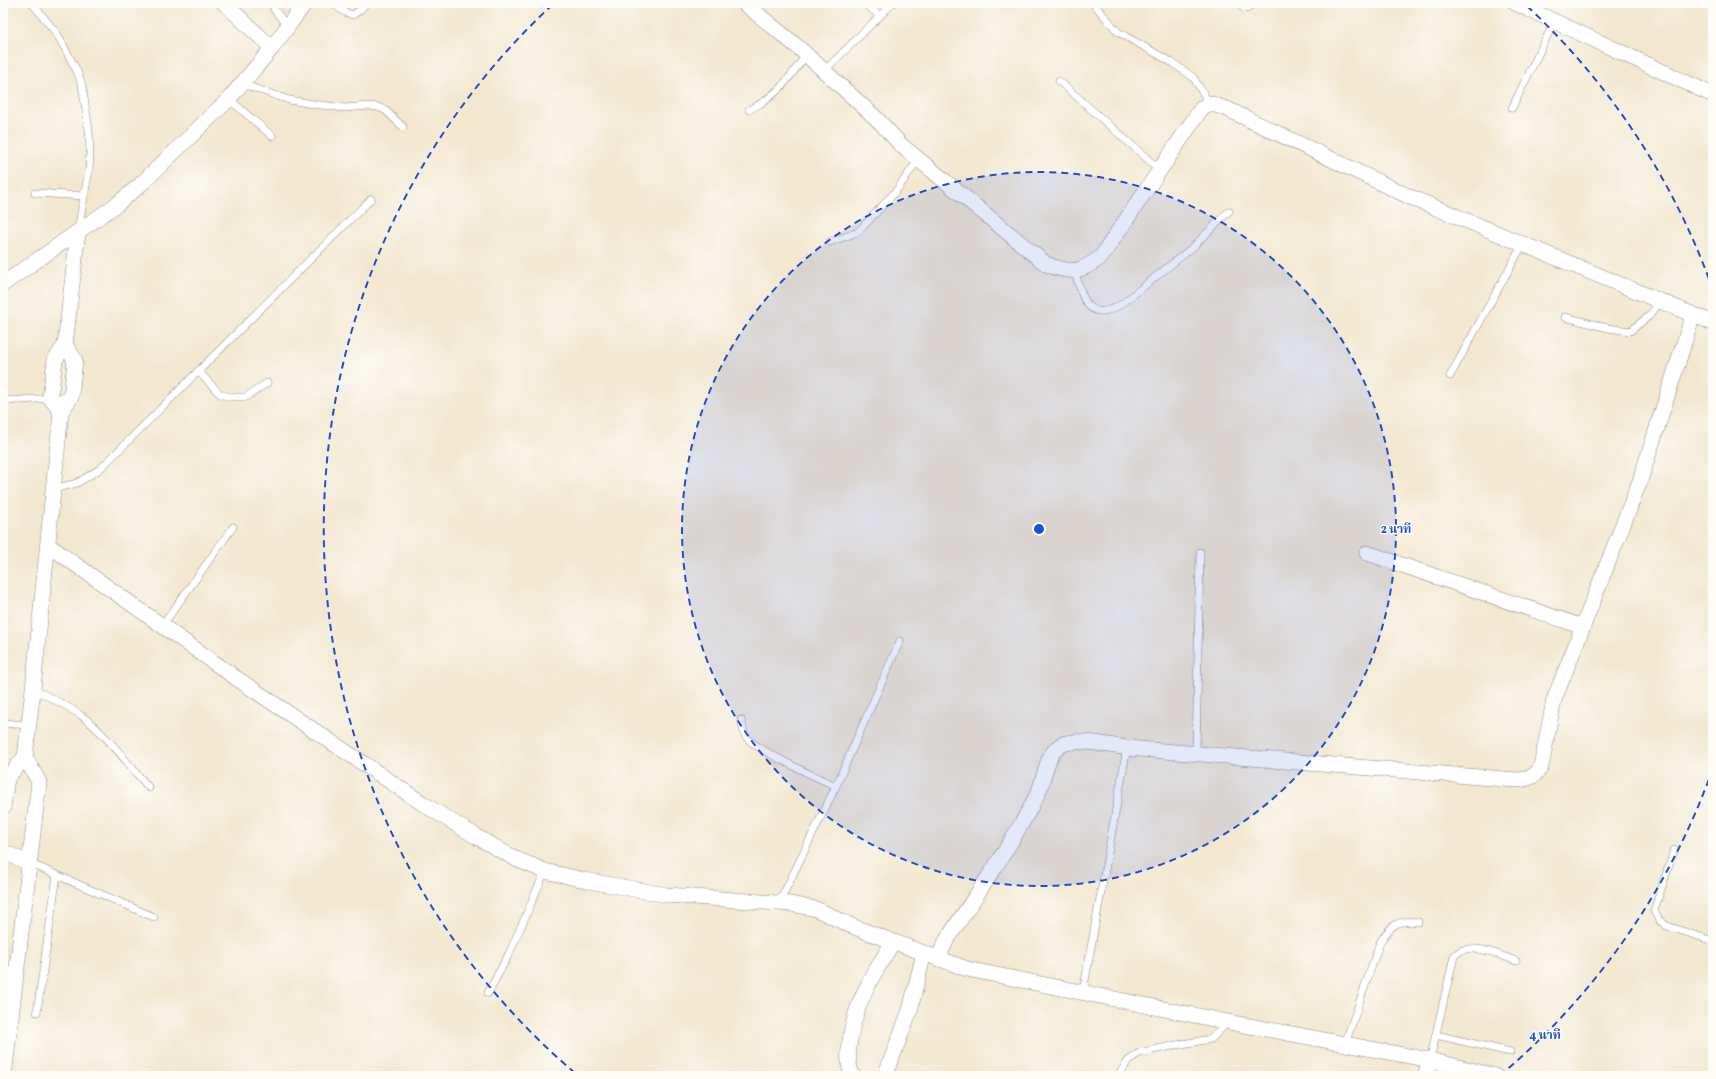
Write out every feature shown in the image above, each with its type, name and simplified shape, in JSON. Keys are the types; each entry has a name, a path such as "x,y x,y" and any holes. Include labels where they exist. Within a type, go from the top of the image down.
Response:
{"street":[{"path":"224,3 272,48"},
{"path":"3,284 116,205 140,185 242,84 272,48 305,3"},
{"path":"744,3 878,120 901,145 1046,264 1061,270 1075,272 1089,266 1101,257 1201,109 1209,103 1227,109 1410,197 1713,323"},
{"path":"1521,5 1554,22 1713,95"},
{"path":"61,412 50,397 55,360 65,345 78,232"},
{"path":"938,959 946,941 1021,827 1040,788 1051,755 1055,749 1062,744 1076,742 1196,754 1516,780 1528,779 1536,775 1541,767 1554,700 1640,481 1693,315"},
{"path":"3,808 7,778 25,757 61,412 71,397 75,360 65,345"},
{"path":"48,545 236,678 422,803 510,856 545,871 584,880 667,895 791,904 816,909 854,927 967,969 1228,1022 1430,1060 1495,1076"},
{"path":"1367,553 1583,627"},
{"path":"4,1076 39,782 25,757"},
{"path":"3,852 29,863"},
{"path":"853,1076 850,1070 848,1051 856,1009 869,981 893,942"},
{"path":"884,1076 910,1010 924,953"},
{"path":"1426,1076 1430,1060"}],"lane":[{"path":"32,3 57,34 77,71 82,85 89,130 90,152 78,232"},
{"path":"272,3 274,9 287,26"},
{"path":"332,3 344,12 353,15 361,10 366,3"},
{"path":"864,3 880,16"},
{"path":"823,72 893,3"},
{"path":"1092,3 1118,32 1171,62 1193,78 1209,103"},
{"path":"1512,108 1554,22"},
{"path":"749,110 763,103 784,86 806,56"},
{"path":"1058,82 1160,170"},
{"path":"242,84 289,100 344,108 368,106 378,108 385,110 402,127"},
{"path":"228,98 272,136"},
{"path":"830,242 858,232 896,191 919,159"},
{"path":"35,193 84,196"},
{"path":"53,489 76,483 100,469 371,199"},
{"path":"1075,272 1082,297 1089,307 1098,311 1110,311 1123,303 1193,247 1229,211"},
{"path":"1450,376 1523,244"},
{"path":"1565,317 1608,328 1630,331 1649,316 1661,301"},
{"path":"198,371 220,394 231,397 246,397 267,382"},
{"path":"3,401 50,397 71,397"},
{"path":"162,626 233,526"},
{"path":"1196,754 1200,552"},
{"path":"779,903 836,786 900,641"},
{"path":"33,689 56,700 82,716 104,737 149,788"},
{"path":"741,720 745,736 758,746 805,773 836,786"},
{"path":"3,723 29,725"},
{"path":"1083,992 1128,748"},
{"path":"1674,850 1654,911 1659,920 1666,926 1713,941"},
{"path":"29,863 154,917"},
{"path":"488,993 510,952 545,871"},
{"path":"37,1012 57,874"},
{"path":"1345,1044 1380,942 1389,928 1403,921 1418,922"},
{"path":"1430,1060 1454,956 1460,951 1468,948 1481,950 1516,960"},
{"path":"1118,1076 1128,1061 1140,1053 1176,1044 1211,1039 1228,1022"},
{"path":"1436,1035 1510,1052"}]}
